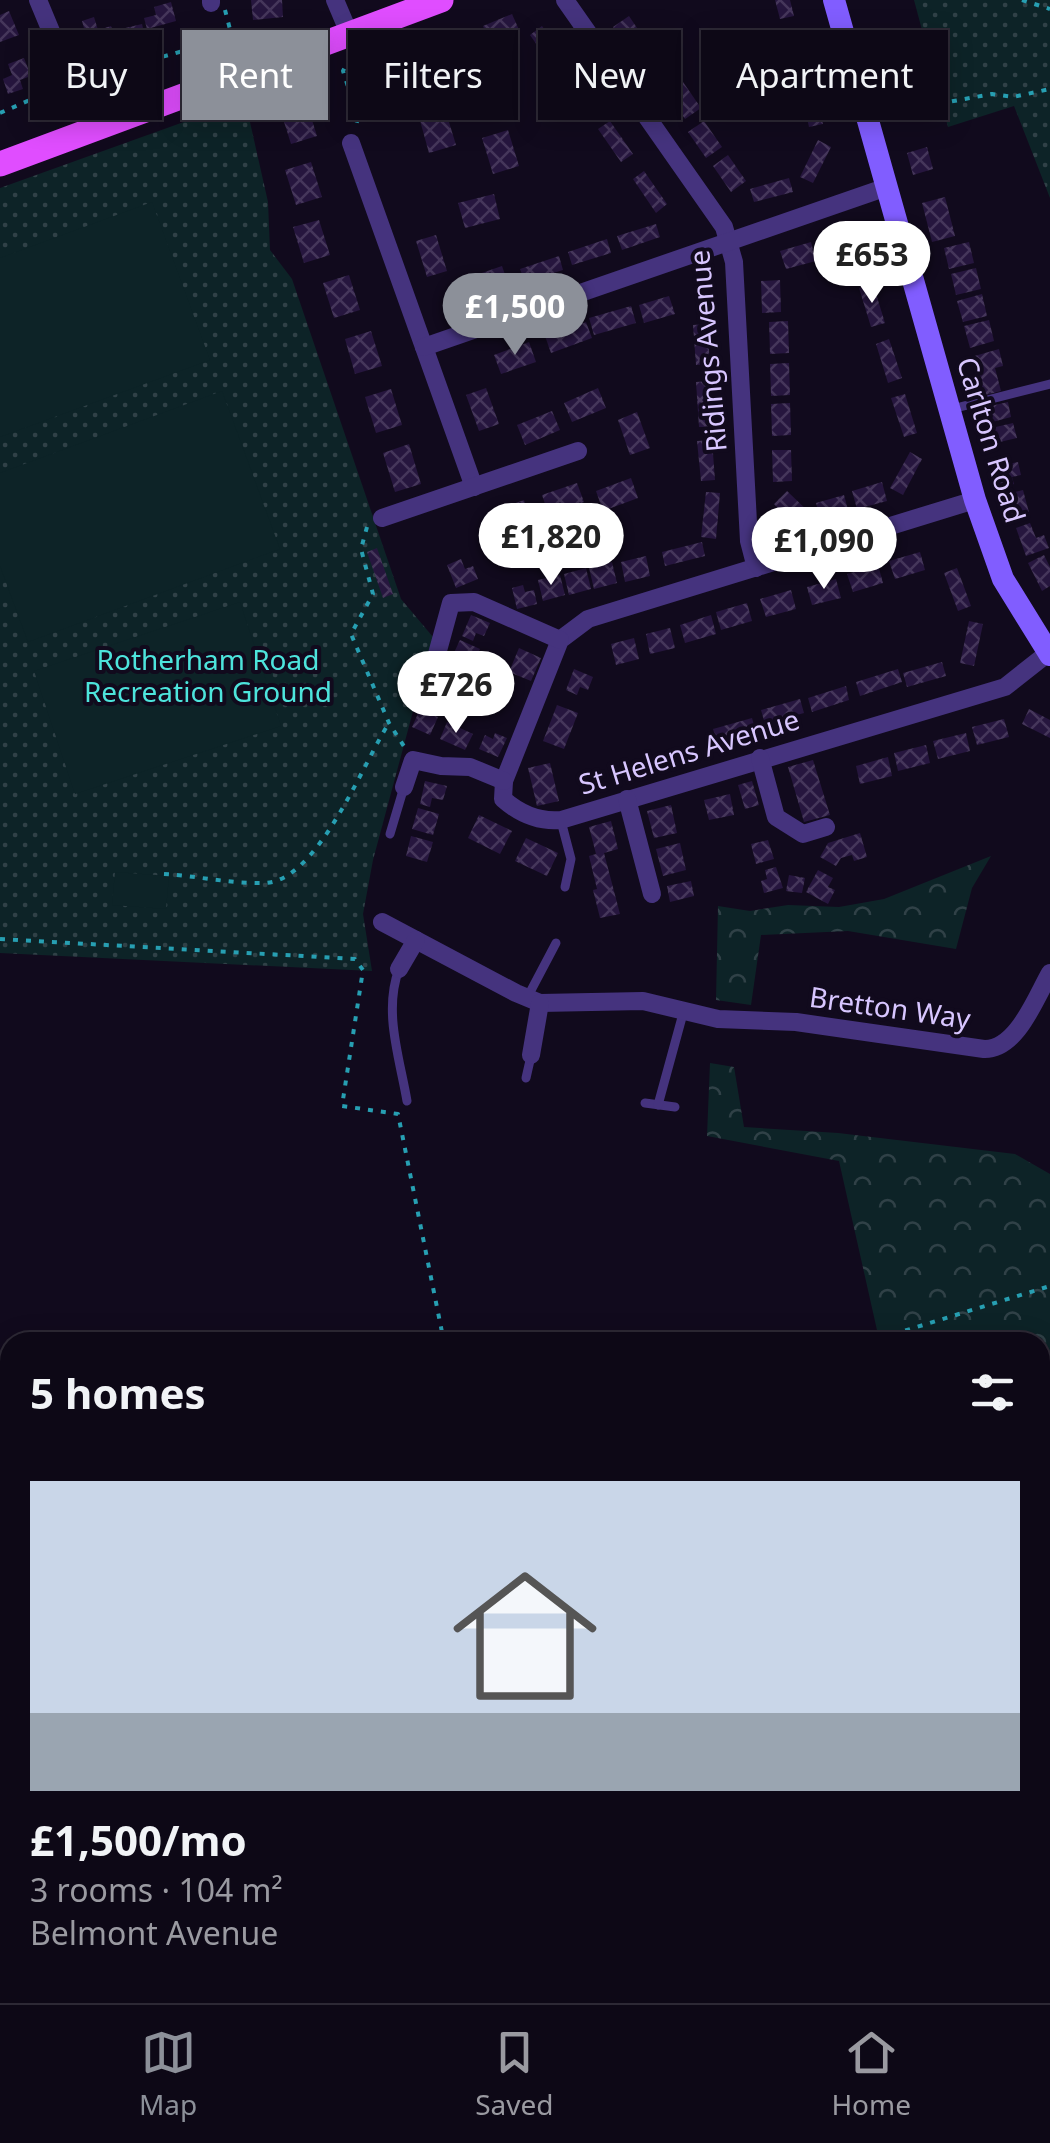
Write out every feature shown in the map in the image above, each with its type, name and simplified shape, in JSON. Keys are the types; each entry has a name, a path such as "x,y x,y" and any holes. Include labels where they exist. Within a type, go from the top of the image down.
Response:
{"main road":[{"path":"357,30 441,0"},
{"name":"Carlton Road","path":"834,0 842,30"},
{"path":"0,164 348,33"},
{"name":"Carlton Road","path":"868,120 975,500 1003,579 1049,654"}],"street":[{"path":"38,0 50,30"},
{"path":"336,0 348,30"},
{"name":"Ridings Avenue","path":"566,0 724,228 729,241 734,262 749,541 756,568"},
{"path":"88,120 92,130"},
{"path":"351,143 474,487"},
{"path":"424,346 886,187"},
{"path":"382,518 578,451"},
{"path":"404,787 413,760 470,767 504,780 560,640 588,619 975,500"},
{"path":"434,666 451,603 474,602 560,640"},
{"name":"St Helens Avenue","path":"504,780 503,799 514,809 544,822 561,820 1005,687 1049,654"},
{"path":"760,758 776,816 803,834 826,827"},
{"path":"626,800 652,894"},
{"name":"Bretton Way","path":"382,922 534,1001 643,1001 738,1022 796,1022 993,1049 1011,1038 1050,973"},
{"path":"399,969 416,940"},
{"path":"531,1056 534,1001"}],"lane":[{"path":"950,410 1050,384"},
{"path":"390,834 404,787"},
{"path":"561,820 571,859 566,886"},
{"path":"534,1001 556,943"},
{"path":"399,969 394,982 392,1017 408,1102"},
{"path":"658,1105 684,1010"},
{"path":"526,1078 531,1056"},
{"path":"645,1102 674,1107"}],"path":[{"path":"1022,0 1050,8"},
{"path":"348,60 343,71 348,87"},
{"path":"948,102 992,94 1013,98 1050,89"},
{"path":"0,113 30,100"},
{"path":"351,143 357,120"},
{"path":"382,518 368,520 361,549 372,594 352,634 389,722 413,760"},
{"path":"164,874 268,883 289,874 320,843 389,722"},
{"path":"0,939 354,959 362,970 342,1106 398,1114 442,1332"},
{"path":"900,1332 1050,1286"}],"green space":[{"path":"914,0 1050,0 1050,198 1014,106 948,127 948,30 922,30"},
{"name":"Rotherham Road Recreation Ground","path":"189,120 250,120 268,202 270,250 292,279 401,599 433,637 373,860 363,914 372,971 0,953 0,188"},
{"path":"152,202 210,360 0,437 0,258"},
{"path":"222,391 280,549 28,642 0,566 0,473"},
{"path":"240,602 281,726 75,794 34,671"},
{"path":"991,856 972,888 956,949 848,931 761,935 751,1005 716,1000 718,906 750,911 788,905 839,907 884,899"},
{"path":"115,872 169,876 166,909 112,905"},
{"path":"710,1063 734,1067 744,1127 838,1133 1015,1154 1050,1174 1050,1332 870,1332 877,1330 839,1161 707,1136"}],"building":[{"path":"251,0 282,0 283,17 253,20"},
{"path":"775,0 790,0 794,16 780,19"},
{"path":"171,2 176,21 147,29 144,18 156,15 154,7"},
{"path":"9,11 19,35 0,42 0,15"},
{"path":"512,14 520,32 485,30 483,26"},
{"path":"629,16 638,30 615,30 613,27"},
{"path":"94,17 98,30 84,30 82,21"},
{"path":"142,24 143,30 117,30"},
{"path":"542,26 545,30 538,30 538,46 530,35"},
{"path":"24,58 30,76 20,80 23,89 8,94 3,79 12,75 8,64"},
{"path":"681,83 701,108 685,119 681,113"},
{"path":"283,120 312,120 317,136 291,144"},
{"path":"420,120 448,120 456,145 429,153"},
{"path":"807,120 822,120 823,124 809,127"},
{"path":"610,121 633,154 621,162 598,129"},
{"path":"704,121 722,147 706,158 688,132"},
{"path":"508,130 519,166 493,174 482,138"},
{"path":"818,140 831,147 813,183 800,177"},
{"path":"927,147 933,169 913,175 907,153"},
{"path":"728,155 746,181 731,192 713,166"},
{"path":"311,162 322,197 296,205 285,170"},
{"path":"644,171 667,204 656,213 633,179"},
{"path":"789,178 793,192 754,202 750,189"},
{"path":"494,194 500,219 465,228 458,203"},
{"path":"945,197 955,236 932,242 922,203"},
{"path":"319,220 330,255 304,263 293,227"},
{"path":"656,224 660,237 622,250 617,236"},
{"path":"436,235 447,271 427,277 416,241"},
{"path":"607,239 611,253 572,265 568,252"},
{"path":"829,239 863,261 856,273 821,252"},
{"path":"811,242 816,261 786,269 780,251"},
{"path":"969,242 974,263 949,269 944,248"},
{"path":"559,256 563,270 525,282 520,269"},
{"path":"502,266 509,286 474,298 467,278"},
{"path":"976,268 981,289 956,295 951,274"},
{"path":"349,275 360,310 334,318 323,283"},
{"path":"780,280 781,312 762,313 761,281"},
{"path":"873,284 885,323 871,327 859,288"},
{"path":"982,294 987,316 963,322 957,301"},
{"path":"669,296 675,314 644,323 639,305"},
{"path":"631,306 636,323 594,335 589,318"},
{"path":"989,320 994,341 970,348 964,326"},
{"path":"788,321 789,353 770,354 769,322"},
{"path":"586,322 592,338 551,353 545,336"},
{"path":"707,324 710,364 696,365 693,325"},
{"path":"371,331 382,366 355,374 345,339"},
{"path":"889,339 902,378 888,383 876,344"},
{"path":"529,342 536,362 501,374 494,355"},
{"path":"999,349 1003,366 995,368 1001,391 982,396 971,357"},
{"path":"789,363 790,395 771,396 770,364"},
{"path":"710,381 713,427 699,427 696,382"},
{"path":"486,388 499,424 479,431 466,395"},
{"path":"598,388 606,408 572,422 564,403"},
{"path":"391,389 402,425 376,433 365,397"},
{"path":"905,394 917,433 904,437 891,398"},
{"path":"1008,402 1011,417 985,424 982,408"},
{"path":"790,403 791,435 772,436 771,404"},
{"path":"552,411 560,430 525,445 517,425"},
{"path":"637,412 650,448 630,455 618,420"},
{"path":"1013,423 1017,438 991,444 987,429"},
{"path":"712,440 715,480 701,481 697,441"},
{"path":"409,444 421,484 395,492 383,453"},
{"path":"772,450 791,450 792,481 773,482"},
{"path":"910,452 922,459 903,495 890,488"},
{"path":"1006,457 1008,464 1018,462 1021,475 1012,477 1014,484 1001,487 994,460"},
{"path":"631,478 638,498 603,511 596,491"},
{"path":"882,482 887,501 857,509 852,491"},
{"path":"577,483 584,502 549,515 542,495"},
{"path":"1023,490 1030,516 1013,520 1006,494"},
{"path":"787,491 810,513 796,527 774,504"},
{"path":"706,492 720,493 716,539 701,537"},
{"path":"844,495 849,513 821,521 816,503"},
{"path":"524,500 530,520 495,532 488,513"},
{"path":"1030,523 1036,538 1044,535 1049,548 1026,556 1016,528"},
{"path":"702,542 705,556 665,566 662,552"},
{"path":"377,548 393,594 383,598 367,552"},
{"path":"920,552 925,570 895,579 889,561"},
{"path":"1044,555 1050,567 1050,586 1042,591 1028,563"},
{"path":"646,556 650,576 625,582 621,562"},
{"path":"461,559 465,569 473,566 478,579 456,588 447,565"},
{"path":"612,562 617,583 594,589 589,568"},
{"path":"878,565 883,583 853,592 847,574"},
{"path":"586,568 591,589 569,595 564,574"},
{"path":"957,568 971,606 958,611 944,573"},
{"path":"560,575 565,595 543,601 538,580"},
{"path":"836,579 841,598 812,605 807,587"},
{"path":"523,585 525,592 534,590 537,604 517,609 512,588"},
{"path":"791,590 796,609 766,617 760,599"},
{"path":"747,603 752,621 721,630 716,612"},
{"path":"471,615 490,623 484,636 476,633 473,641 462,636"},
{"path":"711,615 716,634 685,643 680,625"},
{"path":"969,621 983,624 974,666 960,663"},
{"path":"670,628 675,648 650,654 646,634"},
{"path":"634,638 639,659 616,665 611,644"},
{"path":"460,640 480,649 472,666 452,657"},
{"path":"519,648 541,658 531,681 509,672"},
{"path":"942,662 946,676 907,687 903,673"},
{"path":"453,667 472,676 463,697 444,688"},
{"path":"574,669 593,677 588,690 580,687 577,695 566,690"},
{"path":"898,669 902,682 860,696 856,682"},
{"path":"846,686 849,700 812,712 808,698"},
{"path":"800,699 804,713 765,724 761,710"},
{"path":"557,705 578,713 564,749 543,741"},
{"path":"420,709 438,717 430,735 412,727"},
{"path":"1029,709 1050,720 1050,738 1022,724"},
{"path":"752,718 756,732 717,743 713,729"},
{"path":"1004,719 1009,737 977,745 972,727"},
{"path":"447,722 473,734 465,750 440,739"},
{"path":"495,733 507,738 498,757 479,749 485,735 493,739"},
{"path":"966,733 970,751 938,759 933,741"},
{"path":"926,745 930,763 898,771 894,753"},
{"path":"888,757 892,776 860,784 856,766"},
{"path":"813,760 830,815 804,822 788,767"},
{"path":"550,763 559,801 537,806 528,768"},
{"path":"425,781 447,786 443,800 432,798 430,807 420,804"},
{"path":"752,781 759,805 745,809 738,785"},
{"path":"730,794 734,815 709,820 704,800"},
{"path":"671,805 677,833 654,838 647,811"},
{"path":"418,808 439,814 433,835 412,829"},
{"path":"479,815 512,831 500,854 468,838"},
{"path":"611,821 618,849 604,853 620,914 600,918 589,856 596,854 589,827"},
{"path":"860,833 867,857 854,861 852,855 841,858 836,866 820,857 828,843"},
{"path":"411,836 433,842 427,862 406,856"},
{"path":"526,838 558,853 547,876 515,861"},
{"path":"768,840 774,859 756,864 751,844"},
{"path":"680,843 686,870 663,876 656,849"},
{"path":"776,867 783,888 764,893 761,881 767,879 765,870"},
{"path":"818,870 833,878 828,887 835,890 828,904 806,892"},
{"path":"789,875 805,878 802,893 786,891"},
{"path":"691,881 694,896 670,902 667,886"}]}
